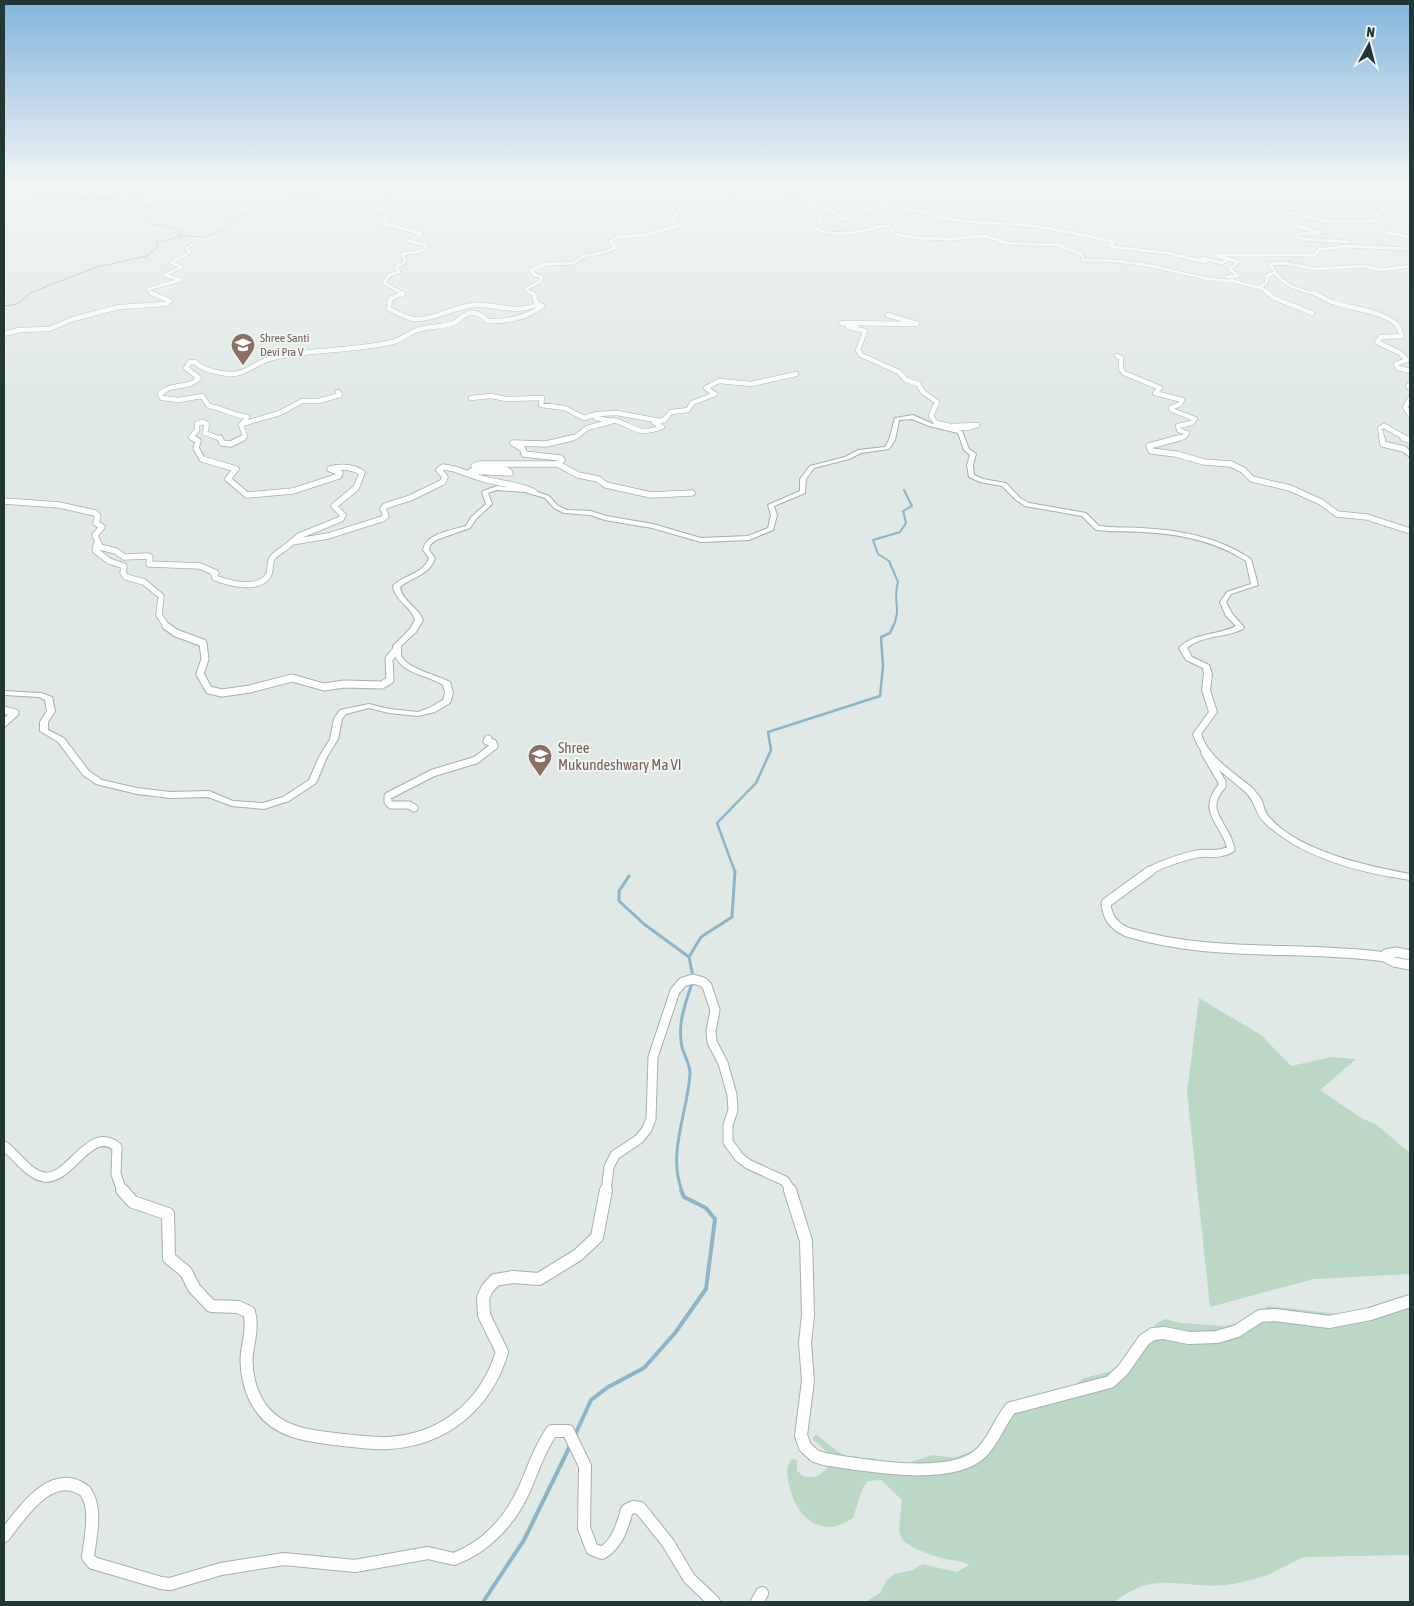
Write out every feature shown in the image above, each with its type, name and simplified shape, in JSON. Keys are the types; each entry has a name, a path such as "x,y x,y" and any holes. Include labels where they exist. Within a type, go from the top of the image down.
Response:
{"street":[{"path":"4,334 16,331 49,329 73,319 119,307 166,304 170,301 151,294 148,289 181,280 164,275 182,268 171,263 180,258"},
{"path":"403,258 405,262 396,267 399,272 388,275 384,282 390,288 404,294 390,300 388,308 414,319 430,317 475,305 515,310 532,307 536,303"},
{"path":"536,303 535,296 526,289 539,282 542,277 531,273 531,270 546,264 574,263 578,258"},
{"path":"1083,258 1083,260 1126,263 1220,281 1234,281"},
{"path":"1185,258 1206,262 1200,259 1202,258 1222,263 1229,259"},
{"path":"1225,258 1238,262 1230,269 1238,276 1216,276 1259,288 1274,298 1312,313"},
{"path":"1410,266 1381,270 1364,266 1314,269 1271,263 1277,277 1291,287 1322,296 1334,303 1360,308 1368,313 1392,321 1399,328 1402,336 1381,337 1377,342 1402,355 1407,360 1396,364 1398,368 1410,372"},
{"path":"1259,288 1266,283 1268,275 1275,273"},
{"path":"241,425 247,417 230,414 218,407 210,406 204,396 165,399 160,397 160,392 167,388 192,384 198,381 199,378 187,369 186,365 190,362 195,362 199,367 227,374 239,373 268,359 318,350 362,348 396,341 420,329 453,324 462,316 470,313 480,314 487,321 503,321 535,312 542,306 536,303"},
{"path":"292,542 328,536 382,519 386,516 383,508 385,506 410,498 443,482 445,477 440,469 450,467 482,479 526,488 547,497 556,507 566,512 591,513 604,518 653,526 701,540 749,538 771,529 774,515 771,506 801,495 804,490 803,479 809,468 822,462 847,458 860,451 887,448 892,440 897,419 913,418 931,426 951,428 970,428 977,425 951,426 936,423 931,416 937,402 935,399 922,392 918,384 906,380 899,372 861,355 858,350 865,331 848,327 857,325 841,323 917,324 888,315"},
{"path":"1117,356 1121,358 1121,369 1124,373 1160,388 1155,392 1157,394 1182,400 1180,404 1171,408 1172,410 1196,419 1192,423 1178,426 1179,430 1187,433 1184,437 1152,444 1149,446 1151,451 1176,454 1204,462 1231,464 1243,470 1252,479 1269,485 1290,488 1321,502 1337,514 1367,518 1410,531"},
{"path":"653,421 664,420 669,413 678,410 688,410 692,403 712,397 715,394 706,388 710,384 732,380 754,384 787,374 796,374"},
{"path":"241,425 280,413 302,401 332,399 340,395 338,392"},
{"path":"472,398 491,396 506,399 542,398 540,405 565,408 575,412 580,418 610,412 641,415 662,426 656,430 638,430 628,428 622,422 586,417"},
{"path":"1410,399 1405,407 1410,415"},
{"path":"558,464 562,460 560,458 524,454 523,449 513,443 546,444 576,437 587,428 613,420"},
{"path":"4,501 59,505 82,512 95,513 98,516 96,523 102,527 95,535 100,547 116,551 124,556 148,556 150,557 149,564 160,566 186,564 206,568 216,572 214,576 220,580 244,584 263,580 270,572 273,558 299,536 341,519 343,515 334,506 356,487 360,482 362,473 348,467 334,467 330,469 340,473 339,476 301,489 247,495 228,479 236,469 202,459 196,448 198,441 191,437 197,430 197,424 205,423 205,433 220,438 222,443 229,444 245,436 241,425"},
{"path":"1410,440 1400,437 1384,426 1380,428 1383,444 1404,449 1410,454"},
{"path":"951,428 960,432 967,450 973,454 970,465 971,476 982,481 1008,486 1022,503 1084,514 1097,528 1152,531 1199,539 1239,553 1249,560 1255,585 1229,593 1224,602 1230,616 1240,627 1229,632 1189,642 1183,648 1189,658 1206,667 1207,670 1206,690 1212,712 1197,734 1198,742 1222,782 1222,786 1213,795 1211,801 1216,820 1231,841 1231,849 1222,854 1198,854 1159,864 1106,903 1108,917 1112,923 1124,932 1214,948 1287,953 1353,951 1385,957 1394,962 1410,965"},
{"path":"464,471 508,475 510,473 507,470 474,466 501,462 524,466 558,464 578,474 598,478 609,486 651,495 692,493"},
{"path":"97,543 95,550 110,561 124,566 123,573 126,577 144,582 159,594 158,619 164,626 203,643 205,659 200,674 206,687 215,692 234,692 292,678 324,687 344,684 382,685 390,680 390,659 397,650 400,640 413,630 419,620 414,609 397,594 396,586 421,572 431,563 432,558 426,550 427,544 434,539 468,526 473,518 489,504 490,502 484,494 489,489 508,487 534,492"},
{"path":"4,693 41,695 49,699 51,711 44,722 44,731 62,740 70,748 86,773 99,782 170,795 209,794 222,798 232,804 264,806 286,798 313,781 323,757 334,739 338,719 343,712 369,706 389,711 418,714 432,710 447,701 449,693 448,684 432,675 405,666 398,657 397,650"},
{"path":"4,710 14,713 4,724"},
{"path":"414,808 409,805 391,805 388,802 388,796 433,773 476,760 494,746 493,743 487,741 488,738"},
{"path":"1206,753 1254,795 1264,819 1274,828 1297,842 1376,871 1410,877"},
{"path":"1385,957 1386,954 1396,952 1410,956"},
{"path":"4,1146 17,1154 34,1174 50,1177 68,1168 91,1146 98,1142 112,1143 117,1148 115,1168 122,1193 129,1200 141,1206 168,1214 169,1258 186,1272 194,1288 212,1306 238,1307 249,1312 253,1322 246,1363 260,1406 274,1423 303,1436 369,1443 408,1440 439,1430 477,1404 494,1375 502,1352 481,1307 481,1297 495,1280 513,1277 539,1279 578,1255 597,1237 605,1202 609,1167 615,1155 639,1139 647,1129 651,1119 653,1057 672,1005 675,991 683,982 694,979 703,982 707,986 715,1010 711,1031 712,1042 723,1063 732,1095 733,1110 728,1125 728,1142 739,1157 748,1164 785,1181 791,1191 806,1241 808,1315 805,1334 808,1381 801,1435 804,1447 815,1456 833,1461 891,1469 939,1468 964,1465 988,1447 1003,1417 1011,1408 1110,1382 1123,1370 1144,1340 1153,1334 1164,1333 1189,1338 1217,1337 1237,1331 1260,1316 1274,1315 1316,1322 1329,1322 1370,1314 1410,1302"},
{"path":"4,1536 40,1494 61,1484 78,1486 88,1496 90,1507 88,1557 93,1563 104,1568 161,1583 170,1584 221,1569 284,1559 355,1566 415,1554 428,1553 454,1558 475,1550 488,1541 502,1525 523,1494 543,1444 552,1431 560,1430 568,1431 585,1464 584,1537 592,1549 602,1552 616,1543 627,1510 633,1507 640,1508 668,1543 689,1578 714,1602"}],"green space":[{"path":"1199,998 1261,1035 1291,1066 1331,1057 1356,1059 1320,1090 1363,1119 1376,1124 1410,1153 1410,1274 1314,1279 1210,1307 1187,1092"},
{"path":"1410,1300 1410,1555 1305,1557 1259,1578 1216,1586 1159,1583 1130,1592 1115,1602 865,1602 880,1593 886,1581 894,1574 913,1570 922,1564 957,1572 969,1565 961,1561 940,1558 929,1554 902,1540 899,1532 902,1500 881,1480 868,1481 862,1490 853,1518 831,1527 821,1526 804,1516 792,1497 787,1471 792,1459 797,1460 797,1471 805,1477 816,1477 827,1469 828,1459 826,1451 812,1439 816,1434 837,1451 851,1458 872,1458 885,1464 908,1463 932,1455 955,1458 996,1441 1005,1429 1016,1404 1025,1397 1065,1391 1084,1378 1120,1369 1139,1350 1157,1323 1165,1319 1181,1323 1225,1326 1242,1323 1268,1306 1338,1314 1372,1309"}],"waterway":[{"path":"4,306 17,304 32,292 97,267 138,258"},
{"path":"893,627 897,614 896,588 898,582 889,561 878,554 873,540 900,532 906,523 903,511 912,506 904,490"},
{"path":"735,872 717,823 756,783 771,750 768,732 880,696 883,666 881,637 890,633 893,626"},
{"path":"689,957 701,937 732,917 735,872"},
{"path":"629,876 619,891 619,901 644,924 689,957"},
{"path":"689,957 693,977"},
{"path":"682,1191 678,1177 677,1147 690,1073 682,1047 680,1030 682,1015 692,983"},
{"path":"574,1437 591,1400 608,1387 644,1368 675,1333 706,1289 715,1219 706,1208 684,1197 681,1190"},
{"path":"483,1602 524,1540 570,1446"}],"place":[{"name":"Shree Santi Devi Pra V","path":"243,366"},
{"name":"Shree Mukundeshwary Ma VI","path":"540,777"}]}
